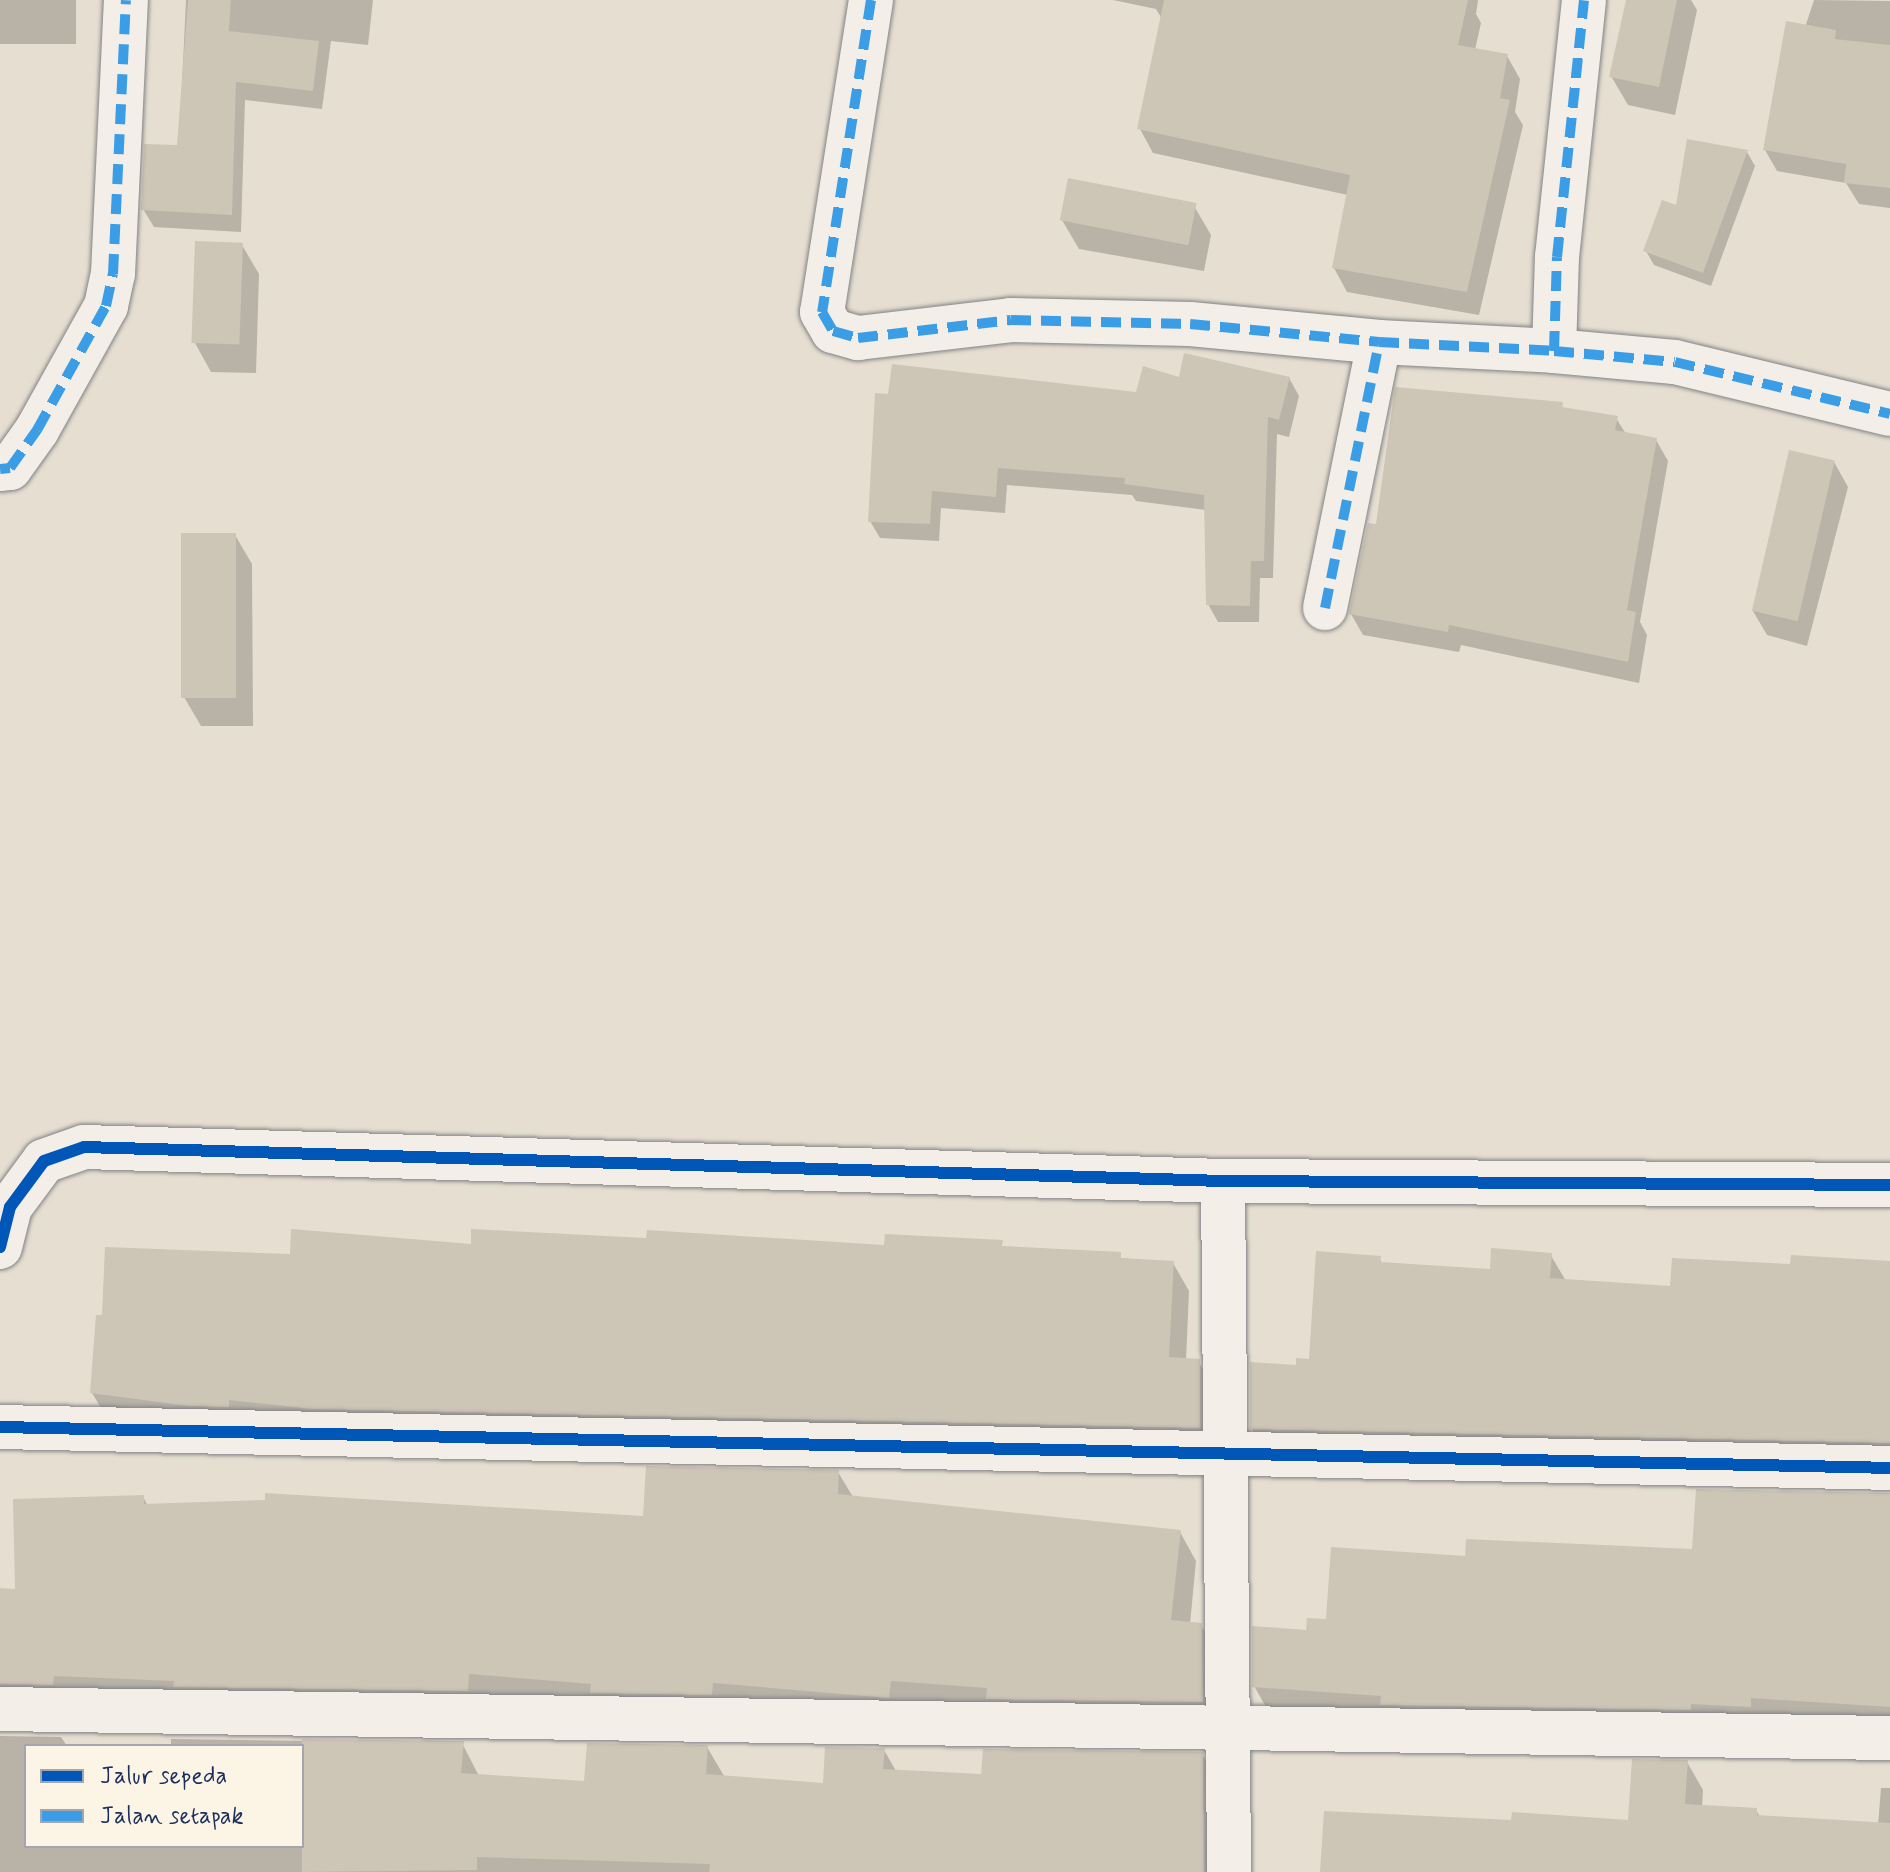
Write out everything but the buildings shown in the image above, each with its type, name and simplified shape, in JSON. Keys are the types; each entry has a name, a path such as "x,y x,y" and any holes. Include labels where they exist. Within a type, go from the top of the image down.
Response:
{"street":[{"path":"0,469 10,468 37,430 106,306 116,227 126,0"},
{"path":"871,0 822,312 833,331 858,338 1011,320 1190,324 1379,342 1554,351 1675,362 1890,414"},
{"path":"1554,351 1557,257 1584,0"},
{"path":"1325,608 1379,342"},
{"path":"0,1247 10,1207 44,1161 84,1147 1223,1181 1890,1185"},
{"path":"1223,1181 1229,1456 1229,1872"},
{"path":"0,1427 1890,1468"},
{"path":"0,1709 1890,1738"}],"marked path":[{"path":"0,469 10,468 37,430 106,306 113,274 126,0"},
{"path":"871,0 822,312 833,331 858,338 1011,320 1190,324 1379,342 1554,351 1675,362 1890,414"},
{"path":"1554,351 1557,257 1584,0"},
{"path":"1325,608 1379,342"}],"cycle path":[{"path":"0,1247 10,1207 44,1161 84,1147 1223,1181 1890,1185"},
{"path":"0,1427 1890,1468"}]}
